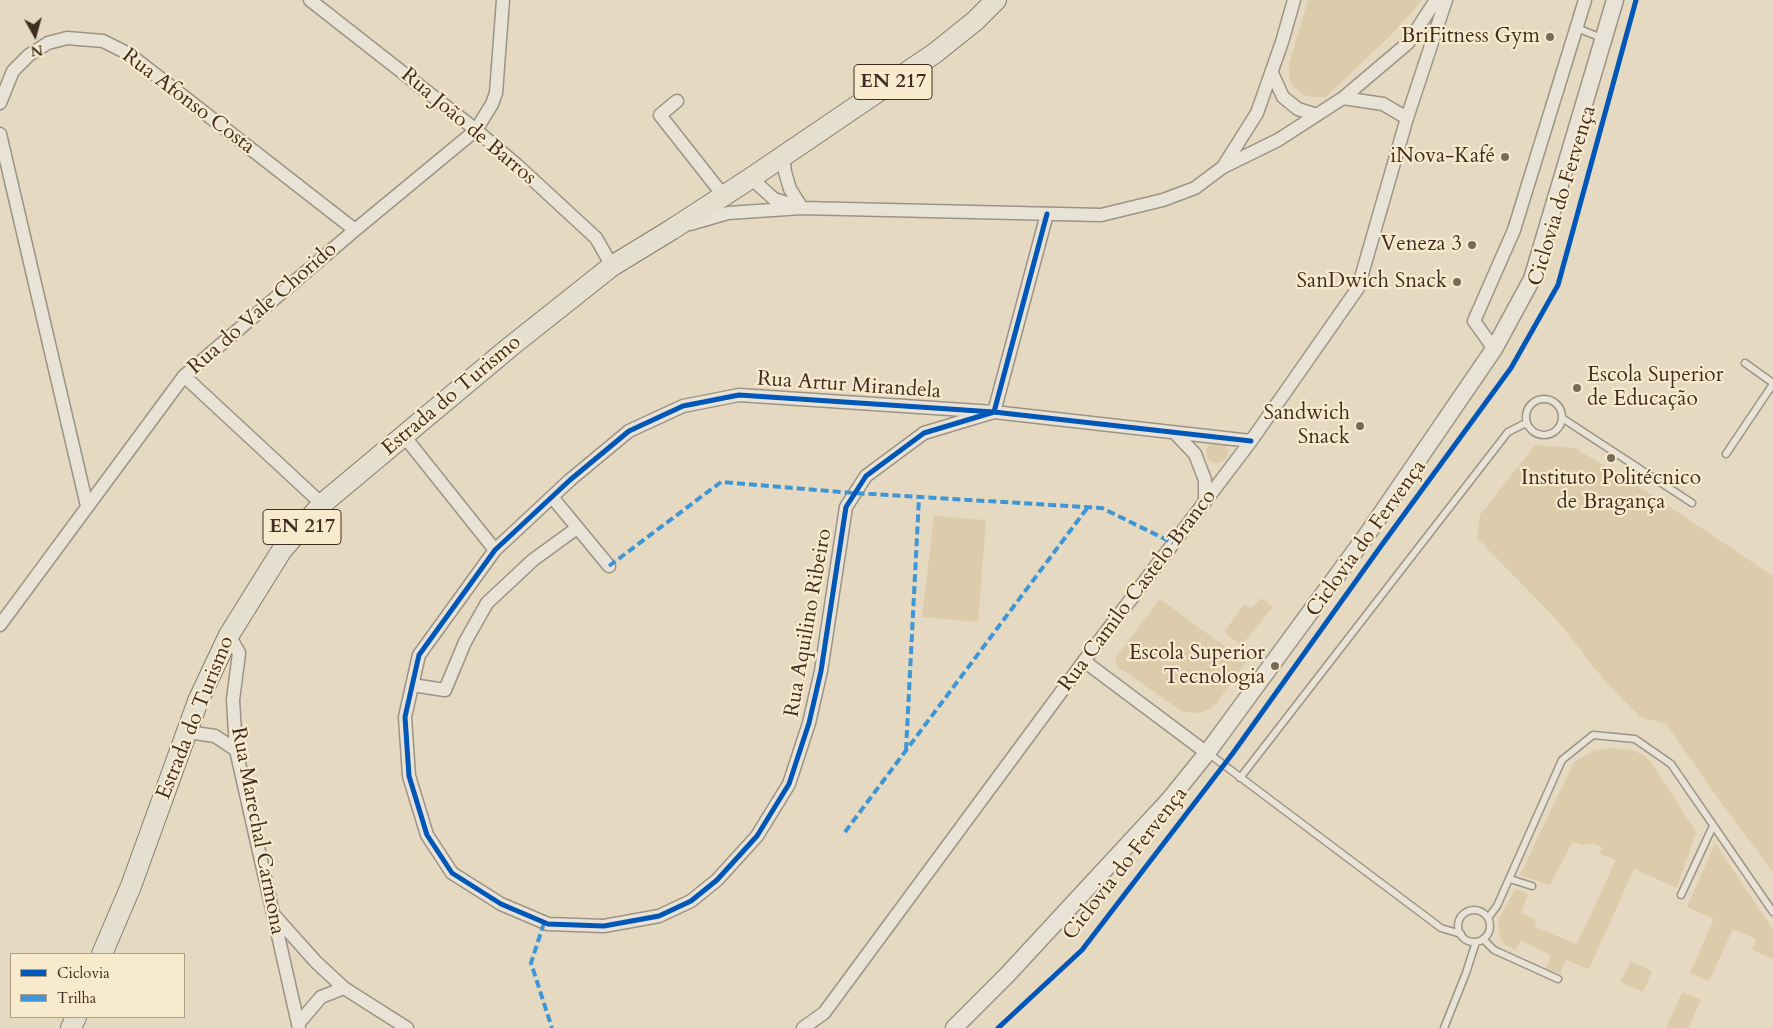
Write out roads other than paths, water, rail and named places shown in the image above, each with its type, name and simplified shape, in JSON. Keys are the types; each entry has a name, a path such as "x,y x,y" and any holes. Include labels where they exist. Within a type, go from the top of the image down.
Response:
{"main road":[{"name":"Estrada do Turismo","path":"102,953 131,886 198,701 229,635 282,550 322,504 510,347 612,266 751,178 935,54 997,0"}],"street":[{"name":"Rua João de Barros","path":"310,0 476,130 596,238 612,266"},
{"name":"Rua do Vale Chorido","path":"0,625 184,376 476,130 492,104 496,93 502,0"},
{"path":"1223,167 1258,113 1294,0"},
{"path":"670,230 728,213 802,208 1101,215 1163,200 1195,188 1223,167 1278,140 1343,98 1408,44 1436,0"},
{"name":"Rua Camilo Castelo Branco","path":"803,1028 824,1013 1084,661 1206,501 1358,288 1407,118 1446,0"},
{"path":"1494,349 1474,321 1514,230 1585,0"},
{"path":"954,1028 1008,974 1163,807 1207,753 1366,536 1494,349 1532,279 1615,0"},
{"name":"Rua Afonso Costa","path":"0,104 13,71 29,55 48,43 67,38 103,41 129,54 355,230"},
{"path":"1272,73 1283,97 1298,109 1317,114"},
{"path":"1343,98 1383,104 1407,118"},
{"path":"678,101 660,115 723,195"},
{"path":"0,134 87,506"},
{"path":"783,155 790,189 802,208"},
{"path":"751,178 774,199 802,208"},
{"path":"994,412 1047,214"},
{"path":"184,376 322,504"},
{"name":"Rua Artur Mirandela","path":"495,550 629,430 682,406 739,395 994,412 1250,441"},
{"name":"Rua Aquilino Ribeiro","path":"495,550 419,655 406,718 409,776 427,835 452,873 501,904 548,924 604,926 659,916 691,901 717,880 757,836 788,784 809,724 821,671 846,507 862,482 866,476 924,434 994,412"},
{"path":"1175,433 1195,454 1205,480 1206,501"},
{"path":"404,436 495,550"},
{"path":"552,497 609,566"},
{"path":"412,685 445,690 465,642 487,603 533,560 577,528"},
{"name":"Rua Marechal Carmona","path":"229,635 239,652 233,700 236,750 271,912 299,1026"},
{"path":"1084,661 1207,753"},
{"path":"188,732 215,736 236,750"},
{"path":"271,912 316,962 344,988 407,1028"},
{"path":"299,1026 321,997 344,988"}],"lane":[{"path":"1577,28 1604,38"},
{"path":"1726,454 1773,383 1745,363"},
{"path":"1541,399 1553,401 1558,406 1562,418 1558,430 1547,436 1534,434 1526,425 1526,412 1534,402 1541,399"},
{"path":"1562,418 1692,503"},
{"path":"1240,778 1508,432 1526,423 1526,425"},
{"path":"1488,918 1498,906 1562,760 1593,735 1635,739 1671,764 1773,912"},
{"path":"1207,753 1441,928 1461,934"},
{"path":"1681,895 1713,826"},
{"path":"1510,879 1532,886"},
{"path":"1475,910 1485,914 1488,918 1490,927 1486,936 1479,940 1468,941 1459,930 1460,920 1466,913 1475,910"},
{"path":"1479,940 1494,950 1528,963 1558,979"},
{"path":"1444,1028 1479,940"}],"place":[{"name":"BriFitness Gym","path":"1550,37"},
{"name":"iNova-Kafé","path":"1505,157"},
{"name":"Veneza 3","path":"1472,245"},
{"name":"SanDwich Snack","path":"1457,282"},
{"name":"Escola Superior de Educação","path":"1577,388"},
{"name":"Sandwich Snack","path":"1360,426"},
{"name":"Instituto Politécnico de Bragança","path":"1611,458"},
{"name":"Escola Superior Tecnologia","path":"1275,666"}]}
